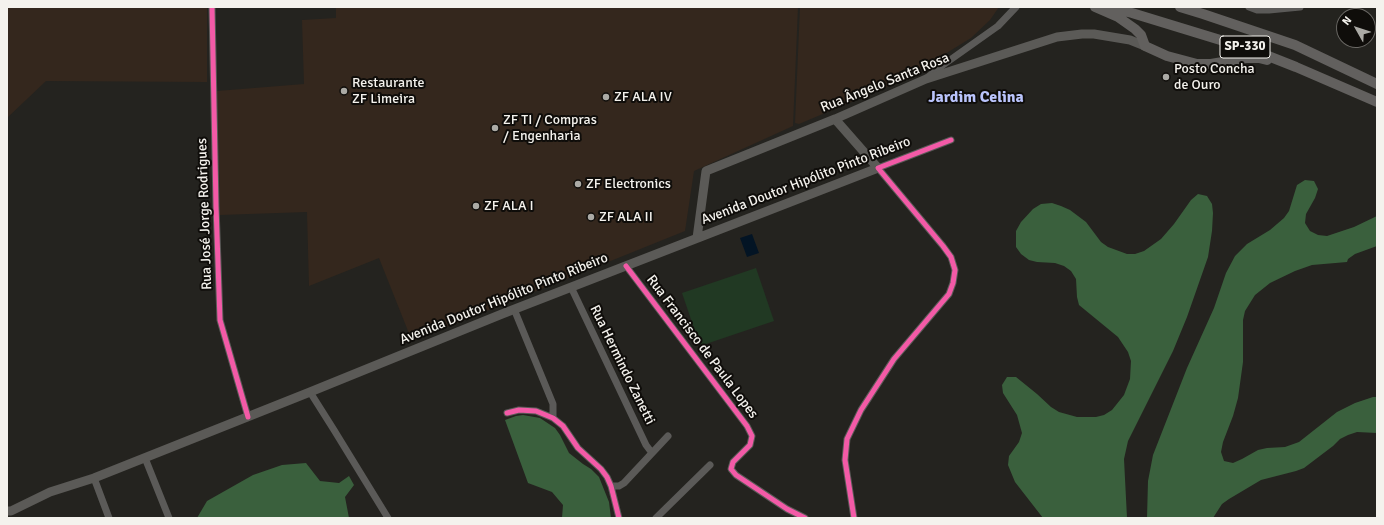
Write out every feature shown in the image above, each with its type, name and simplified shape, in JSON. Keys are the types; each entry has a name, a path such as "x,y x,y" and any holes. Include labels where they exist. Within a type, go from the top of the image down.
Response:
{"highway":[{"path":"1095,7 1118,17 1141,35 1146,46 1167,56 1197,64 1211,64 1246,58 1259,58 1296,67"},
{"name":"SP-330","path":"1107,7 1132,13 1253,50 1377,102"},
{"name":"SP-330","path":"1180,7 1295,46 1377,84"}],"main road":[{"name":"Rua Ângelo Santa Rosa","path":"698,238 706,171 835,119 926,79 1057,37 1094,34 1130,40 1146,46"},
{"path":"835,119 878,168"},
{"name":"Avenida Doutor Hipólito Pinto Ribeiro","path":"7,511 11,511 50,492 94,478 248,417 514,309 878,168"},
{"name":"Avenida Doutor Hipólito Pinto Ribeiro","path":"10,518 68,487"}],"street":[{"name":"Rua José Jorge Rodrigues","path":"212,7 220,320 248,417"},
{"path":"926,79 998,26 1016,7"},
{"path":"1254,8 1270,10 1300,7"},
{"name":"Avenida Doutor Hipólito Pinto Ribeiro","path":"878,168 951,140"},
{"path":"854,518 845,460 847,439 861,410 894,359 949,294 953,283 955,270 951,257 943,246 878,168"},
{"name":"Rua Francisco de Paula Lopes","path":"626,266 747,426 752,436 750,445 733,462 731,469 736,475 781,505 805,518"},
{"name":"Rua Hermindo Zanetti","path":"571,287 646,445 652,453"},
{"path":"514,309 553,404 553,418"},
{"path":"310,392 388,518"},
{"path":"507,413 519,410 530,410 553,418 563,426 582,453 601,469 607,477 611,486 619,518"},
{"path":"611,486 619,486 624,483 668,436"},
{"path":"145,458 169,518"},
{"path":"656,518 710,465"},
{"path":"94,478 109,518"}],"shaded area":[{"path":"7,7 207,7 207,82 46,81 7,118"},
{"path":"336,7 798,7 793,126 694,171 685,231 412,341 379,258 309,286 307,212 220,215 217,91 304,84 302,20 336,18"},
{"path":"800,7 999,7 990,20 971,38 901,81 799,124 795,123"}],"green space":[{"path":"1305,180 1314,181 1318,189 1306,214 1305,223 1310,231 1318,235 1327,236 1354,227 1377,216 1377,246 1355,254 1348,259 1347,262 1312,265 1295,271 1270,283 1255,295 1245,311 1243,320 1243,362 1238,398 1221,452 1224,461 1233,463 1258,450 1285,447 1299,442 1337,412 1355,403 1373,397 1377,397 1377,433 1357,432 1340,439 1304,468 1261,480 1229,499 1222,504 1213,518 1147,518 1148,481 1153,455 1187,368 1214,308 1226,273 1235,256 1247,244 1270,230 1284,218 1289,211 1297,185"},
{"path":"1198,194 1207,196 1212,204 1212,231 1208,257 1187,317 1173,351 1128,441 1124,459 1127,518 1043,518 1015,482 1008,465 1009,456 1019,442 1022,433 1017,415 1003,393 1002,385 1007,377 1016,377 1059,412 1077,417 1096,417 1104,415 1112,410 1124,395 1130,379 1131,361 1128,352 1118,337 1079,305 1076,279 1071,271 1064,266 1055,263 1029,260 1021,254 1016,247 1016,231 1021,222 1033,209 1041,204 1052,203 1070,210 1086,222 1101,242 1108,247 1127,254 1135,254 1144,251 1161,239 1191,200"},
{"path":"756,268 774,321 700,346 682,293"},
{"path":"523,415 540,418 555,428 569,453 591,469 599,477 609,502 611,518 562,518 563,505 552,492 528,483 505,420"},
{"path":"306,463 320,481 339,483 349,476 354,485 345,497 349,518 197,518 207,501 253,475 282,465"}],"water":[{"path":"752,234 759,253 747,257 740,238"}],"cycle path":[{"path":"212,7 220,320 248,417"},
{"path":"854,518 845,460 847,439 861,410 894,359 949,294 953,283 955,270 951,257 943,246 878,168 951,140"},
{"path":"626,266 747,426 752,436 750,445 733,462 731,469 736,475 787,509 805,518"},
{"path":"507,413 519,410 536,411 553,418 563,426 578,448 601,469 607,477 611,486 619,518"}],"place":[{"name":"Posto Concha de Ouro","path":"1166,77"},
{"name":"Restaurante ZF Limeira","path":"344,91"},
{"name":"ZF ALA IV","path":"606,97"},
{"name":"ZF TI / Compras / Engenharia","path":"495,128"},
{"name":"ZF Electronics","path":"578,184"},
{"name":"ZF ALA I","path":"476,206"},
{"name":"ZF ALA II","path":"591,217"}],"district":[{"name":"Jardim Celina","path":"976,98"}]}
